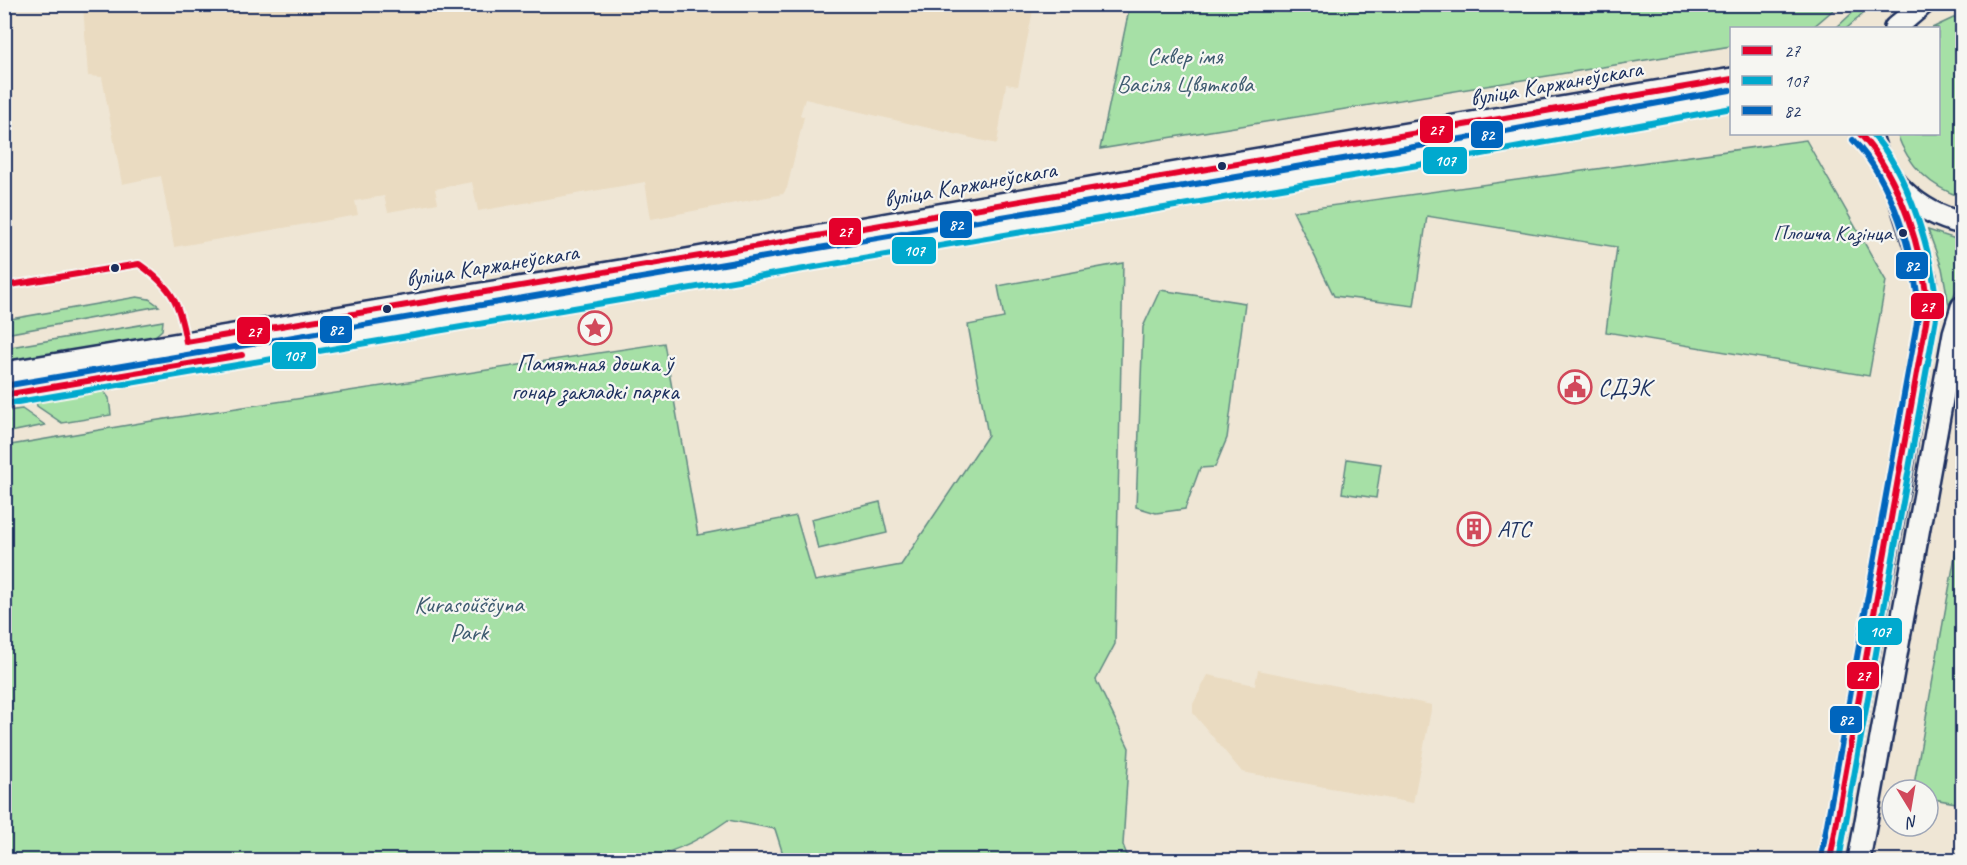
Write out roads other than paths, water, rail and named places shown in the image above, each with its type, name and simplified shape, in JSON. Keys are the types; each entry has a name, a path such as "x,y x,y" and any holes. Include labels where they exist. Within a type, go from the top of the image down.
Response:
{"main road":[{"path":"1890,27 1918,7"},
{"path":"1896,27 1918,7"},
{"name":"вуліца Каржанеўскага","path":"4,373 669,263 1146,178 1730,79"},
{"name":"вуліца Каржанеўскага","path":"4,395 1469,147 1730,99"},
{"path":"1830,861 1900,479 1928,310 1925,277 1894,181 1874,142"},
{"path":"1894,181 1921,206 1962,223"},
{"path":"1859,861 1954,333 1962,307"}],"place":[{"name":"Плошча Казінца","path":"1903,233"},
{"name":"Памятная дошка ў гонар закладкі парка","path":"595,328"},
{"name":"СДЭК","path":"1575,387"},
{"name":"АТС","path":"1474,529"}],"park label":[{"name":"Сквер імя Васіля Цвяткова","path":"1185,70"},
{"name":"Kurasoŭščyna Park","path":"469,618"}]}
